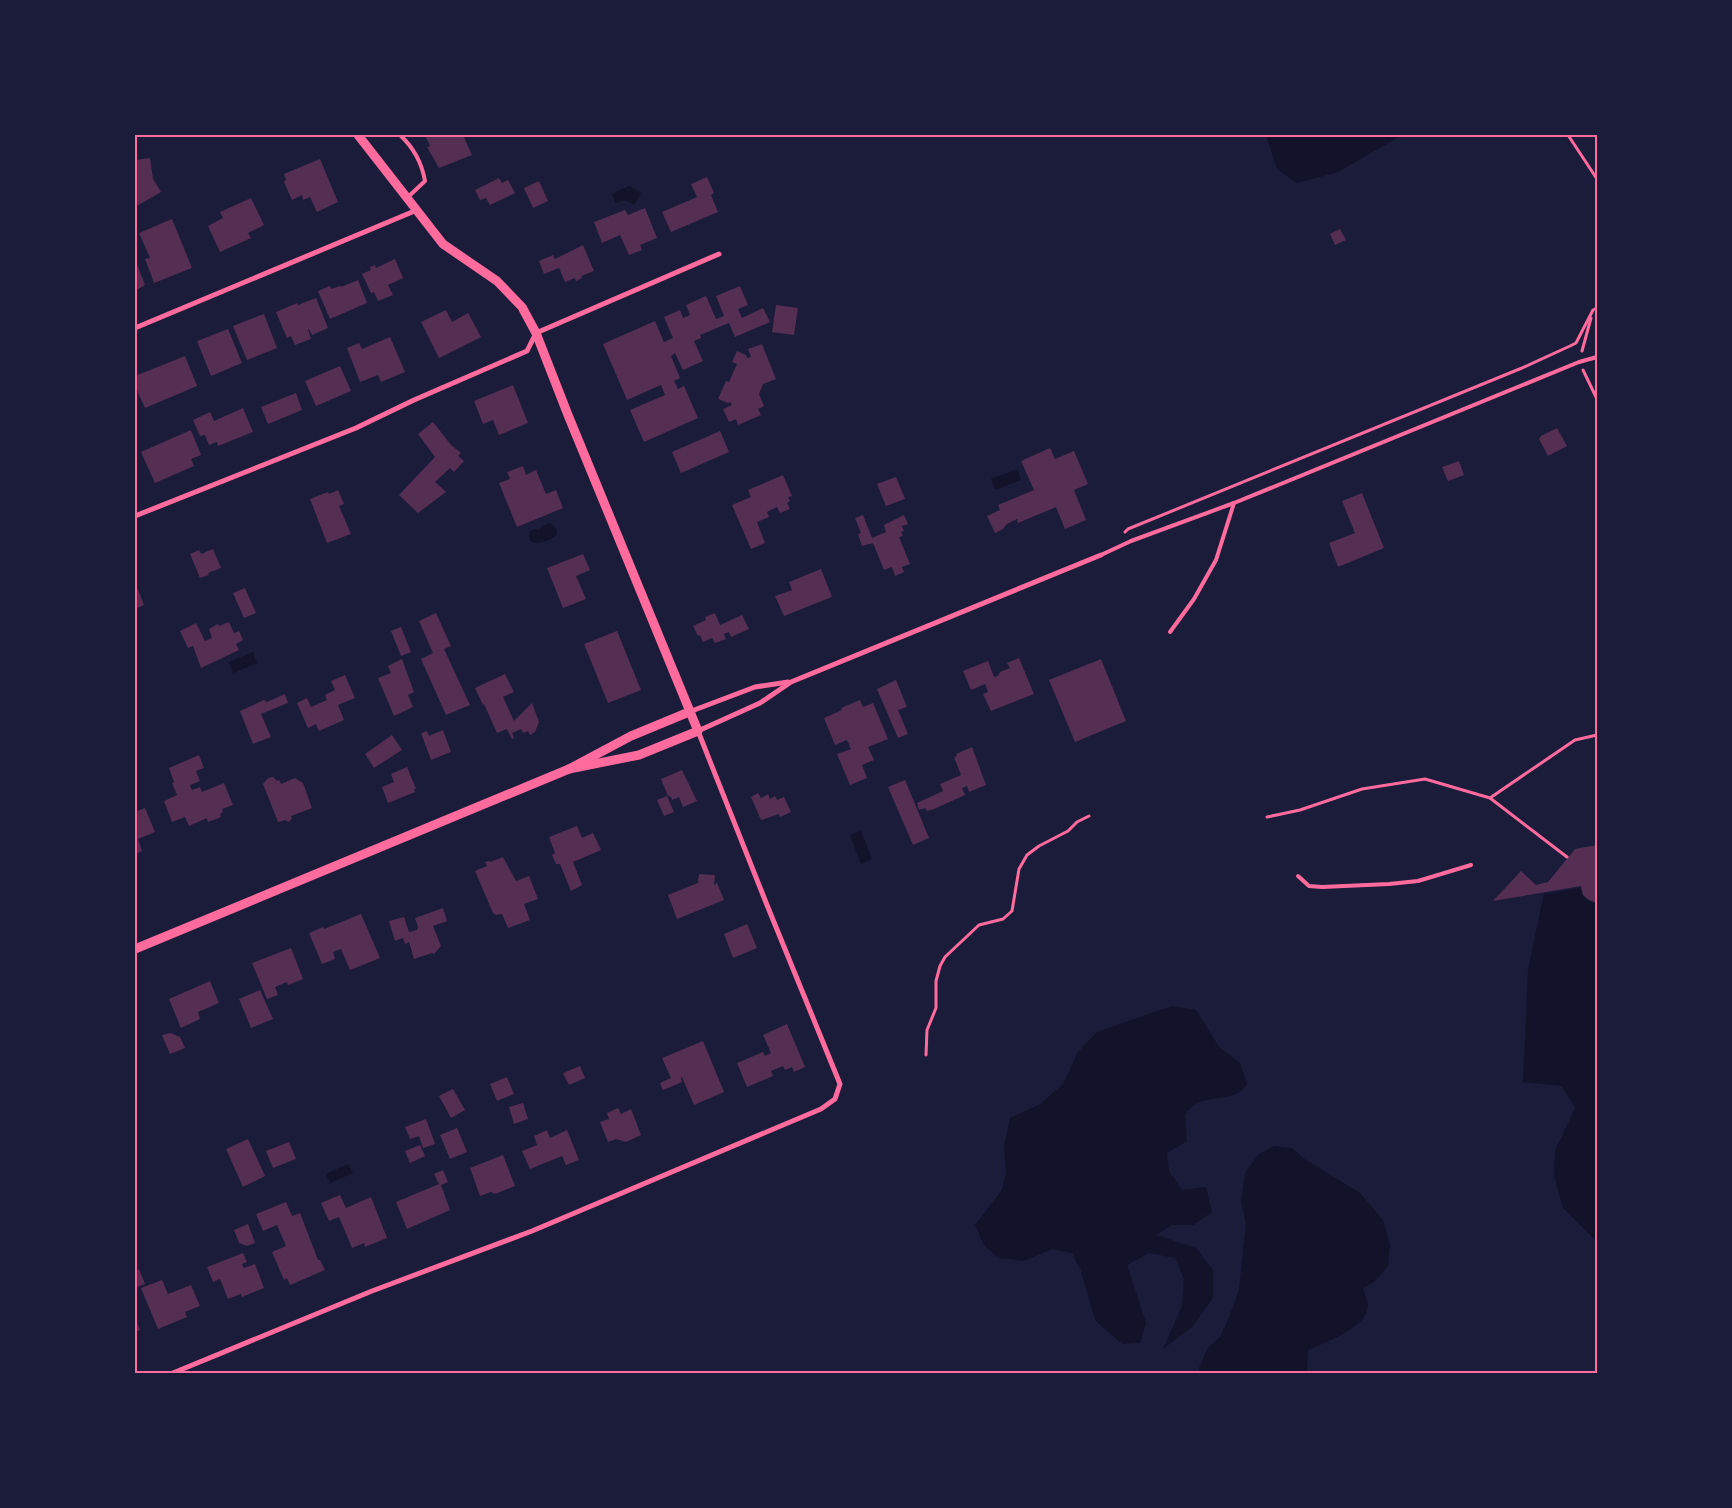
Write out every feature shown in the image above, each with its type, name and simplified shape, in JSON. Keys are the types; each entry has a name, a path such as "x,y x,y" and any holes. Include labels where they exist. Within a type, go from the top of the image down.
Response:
{"street":[{"path":"173,1373 372,1291 532,1231 820,1109 835,1099 840,1084 536,333 522,307 497,281 443,244 359,135"},
{"path":"135,328 417,210"},
{"path":"135,516 356,428 414,400 527,351 536,333 719,254"},
{"path":"570,769 639,754 760,703 791,682 1101,555"},
{"path":"135,949 570,769 631,736 755,687 791,682"}],"lane":[{"path":"400,135 407,142 423,167 426,181 407,198"},
{"path":"1101,555 1131,541 1234,503 1579,362 1597,357"},
{"path":"1170,632 1194,600 1216,560 1234,503"},
{"path":"1298,876 1309,886 1389,884 1418,881 1471,865"}],"path":[{"path":"1568,135 1597,178"},
{"path":"1121,536 1128,529 1522,368 1570,346 1576,343 1597,304"},
{"path":"1490,798 1575,740 1597,735"},
{"path":"1267,817 1300,810 1362,789 1425,779 1490,798 1567,857"},
{"path":"926,1055 927,1030 936,1008 936,981 940,966 946,957 979,925 1003,919 1012,911 1019,869 1027,855 1039,846 1068,832 1077,822 1088,816"}],"shaded area":[{"path":"1266,135 1402,135 1338,172 1297,183 1277,169"},
{"path":"629,186 641,193 634,205 626,201 616,203 612,194"},
{"path":"1017,469 1021,480 995,490 991,479"},
{"path":"550,523 556,528 557,534 555,536 541,543 530,541 530,531 539,530 542,526"},
{"path":"253,652 257,663 233,673 229,662"},
{"path":"861,831 872,859 861,864 850,835"},
{"path":"1580,888 1586,899 1597,904 1597,1242 1563,1208 1554,1175 1555,1151 1575,1108 1562,1086 1523,1082 1528,969 1544,894"},
{"path":"1172,1006 1196,1010 1219,1047 1240,1063 1247,1084 1236,1094 1200,1102 1192,1107 1185,1115 1187,1141 1167,1153 1169,1171 1182,1190 1206,1187 1212,1212 1193,1225 1171,1225 1157,1235 1196,1248 1213,1270 1213,1298 1192,1327 1163,1349 1182,1306 1184,1279 1175,1258 1149,1253 1127,1265 1146,1323 1140,1343 1122,1344 1095,1320 1081,1271 1072,1253 1052,1249 1024,1261 998,1258 984,1245 975,1225 1002,1190 1006,1173 1004,1147 1010,1118 1039,1105 1063,1084 1078,1052 1097,1032"},
{"path":"1275,1146 1292,1148 1303,1158 1360,1193 1383,1220 1390,1245 1388,1266 1374,1282 1363,1288 1368,1307 1360,1322 1334,1339 1308,1350 1307,1373 1199,1373 1199,1368 1208,1348 1220,1337 1239,1289 1246,1224 1241,1201 1245,1173 1259,1154"},
{"path":"348,1164 353,1173 330,1183 326,1174"}],"building":[{"path":"425,135 463,135 472,155 439,168 427,147 430,146"},
{"path":"150,158 153,179 161,192 135,207 135,160"},
{"path":"320,159 338,202 317,212 310,197 303,200 302,195 292,200 284,182 286,180 284,174"},
{"path":"707,177 714,193 711,195 718,212 671,232 662,212 697,197 691,184"},
{"path":"499,178 502,183 508,180 515,193 490,205 486,198 480,200 475,190"},
{"path":"539,181 548,201 533,208 524,188"},
{"path":"251,198 264,225 248,233 251,238 220,252 208,226 223,218 220,212"},
{"path":"645,208 657,238 640,245 642,250 629,255 620,235 602,243 594,222 625,210 628,215"},
{"path":"172,219 192,268 154,283 145,259 150,258 139,233"},
{"path":"1340,229 1346,240 1335,245 1330,234"},
{"path":"583,245 594,271 581,276 582,278 576,281 575,278 565,282 559,268 544,274 539,261 553,255 555,259"},
{"path":"135,259 145,285 135,291"},
{"path":"395,259 403,278 388,285 393,295 378,301 374,292 371,293 362,274 371,270 370,267 375,265 376,268"},
{"path":"358,280 367,303 330,319 318,291 330,286 331,289 341,287"},
{"path":"740,286 748,305 738,309 742,318 763,308 770,322 735,337 729,323 700,335 701,338 694,341 703,361 683,370 675,353 671,356 680,378 674,381 678,389 684,386 698,418 644,442 630,410 665,395 661,385 627,400 603,344 655,321 664,342 673,338 664,317 680,310 683,318 690,315 686,305 706,296 716,319 724,316 716,296"},
{"path":"316,298 328,328 312,335 308,329 311,339 295,345 291,336 287,338 276,312 297,303 298,305"},
{"path":"776,305 798,308 794,335 772,332"},
{"path":"446,310 452,322 468,313 481,337 439,358 421,322"},
{"path":"264,314 277,348 247,360 233,326"},
{"path":"228,329 242,363 211,376 197,341"},
{"path":"390,337 405,372 381,382 378,375 360,382 347,348 359,343 362,349"},
{"path":"762,344 776,379 763,384 759,394 764,406 758,409 761,415 738,425 736,419 729,422 723,409 732,405 730,402 718,399 726,381 729,382 737,364 732,362 737,351 746,355 747,358 751,357 748,349"},
{"path":"185,356 197,386 145,408 137,390 135,390 135,376"},
{"path":"340,366 351,391 316,406 305,381"},
{"path":"513,385 528,423 499,435 493,420 483,424 474,401"},
{"path":"296,393 302,410 268,424 261,407"},
{"path":"243,408 253,432 218,446 217,442 209,445 205,435 200,436 193,420 210,412 214,421"},
{"path":"433,422 451,445 461,453 458,456 464,461 454,472 450,468 435,482 446,492 418,513 399,495 435,457 418,434"},
{"path":"1557,428 1567,446 1548,456 1539,439 1541,436"},
{"path":"191,430 201,455 191,459 194,466 155,483 141,452"},
{"path":"720,431 729,452 681,473 672,452"},
{"path":"1050,448 1055,459 1074,451 1088,484 1074,490 1086,520 1065,529 1056,507 1018,523 1017,519 995,533 987,516 1000,510 998,505 1034,490 1021,461"},
{"path":"1459,461 1464,475 1448,481 1442,467"},
{"path":"523,466 526,475 536,470 546,494 556,490 563,508 517,527 499,483 510,479 507,472"},
{"path":"783,475 792,496 788,497 790,501 787,503 790,509 780,513 777,507 767,512 769,517 757,522 765,543 751,549 732,505 751,497 748,490"},
{"path":"896,477 905,499 886,506 877,484"},
{"path":"338,490 344,504 339,506 351,534 327,543 310,499"},
{"path":"1362,493 1384,548 1338,567 1329,543 1355,533 1342,501"},
{"path":"863,515 872,538 886,532 884,525 904,515 908,524 902,526 904,531 901,532 903,536 899,537 910,564 902,567 904,572 895,576 892,567 884,570 873,543 862,546 858,534 861,533 855,518"},
{"path":"213,549 221,568 200,578 190,554 199,550 201,554"},
{"path":"583,554 590,570 576,576 586,599 563,608 547,568"},
{"path":"821,569 832,597 784,616 775,596 792,590 789,582"},
{"path":"135,582 144,605 135,609"},
{"path":"245,588 256,613 244,618 233,593"},
{"path":"436,613 451,646 444,649 470,705 446,715 421,659 433,653 419,621"},
{"path":"715,613 720,625 742,615 749,629 731,637 729,632 724,634 726,639 715,643 712,638 703,642 693,626 706,620 705,617"},
{"path":"229,622 234,633 239,631 243,640 236,644 239,650 201,668 193,646 188,648 180,631 196,623 205,641 212,638 209,629 218,624 219,626"},
{"path":"401,627 411,652 401,656 391,631"},
{"path":"617,631 641,690 608,703 584,644"},
{"path":"1019,658 1034,694 991,711 983,694 988,692 985,684 971,690 963,671 988,661 994,677 1010,668 1007,663"},
{"path":"402,659 414,692 408,695 413,707 394,716 378,678 391,673 388,666"},
{"path":"1101,659 1126,721 1075,742 1049,680"},
{"path":"505,674 514,692 503,697 514,721 532,703 539,722 535,732 530,735 528,731 523,733 521,729 512,733 514,738 512,739 507,729 497,733 475,688"},
{"path":"345,675 355,698 338,705 344,720 319,731 316,724 308,728 297,703 307,698 311,707 327,700 325,695 335,690 331,681"},
{"path":"896,680 907,707 898,710 908,734 898,738 877,689"},
{"path":"285,694 288,703 261,714 271,737 253,744 240,711 264,700 267,702"},
{"path":"860,700 863,707 873,703 888,739 868,747 874,760 862,765 867,778 850,785 837,754 851,749 847,740 835,745 824,718"},
{"path":"443,730 451,752 431,760 421,733 427,731 429,736"},
{"path":"392,735 402,750 374,768 365,754"},
{"path":"972,747 986,785 969,792 967,786 962,788 965,795 934,809 927,811 925,808 919,810 917,803 943,791 940,784 961,775 954,757 957,756 956,754"},
{"path":"199,755 204,768 196,771 200,781 190,785 192,790 200,787 202,792 224,783 233,805 222,809 221,817 208,822 207,818 189,826 185,817 172,822 164,801 177,795 169,768"},
{"path":"407,767 416,789 414,789 415,792 388,803 382,787 394,782 391,774"},
{"path":"682,770 697,801 683,807 679,797 672,800 668,796 661,779"},
{"path":"273,777 277,781 279,780 281,784 295,778 303,783 312,808 291,816 292,818 289,822 285,820 278,822 263,784 268,778"},
{"path":"905,780 929,838 913,845 888,787"},
{"path":"758,793 761,798 768,794 770,799 775,796 777,800 784,797 791,812 780,817 779,814 761,820 751,797"},
{"path":"667,796 674,812 664,816 657,800"},
{"path":"145,808 155,832 138,839 142,851 135,854 135,812"},
{"path":"577,826 582,838 593,833 601,850 573,862 582,885 571,891 560,864 556,864 552,855 555,853 549,837"},
{"path":"1597,845 1597,903 1583,895 1581,886 1493,901 1521,871 1536,885 1548,882 1575,849"},
{"path":"503,857 516,881 529,876 538,899 524,904 530,920 508,928 502,914 496,915 493,913 475,871 487,866 485,862"},
{"path":"699,874 715,875 714,885 717,883 724,900 677,919 668,895 698,883"},
{"path":"443,908 447,921 433,926 441,946 434,954 414,959 409,942 405,944 403,938 395,941 389,921 404,917 409,932 417,930 415,918"},
{"path":"361,914 380,958 350,970 341,949 333,952 335,959 322,964 309,933"},
{"path":"747,924 757,948 733,958 724,934"},
{"path":"291,948 303,979 288,985 287,982 275,987 278,995 267,999 252,963"},
{"path":"210,981 219,1003 198,1012 200,1019 181,1028 169,999"},
{"path":"260,990 273,1019 251,1028 239,999"},
{"path":"787,1024 805,1067 794,1072 792,1067 785,1070 783,1066 771,1071 773,1076 747,1087 737,1063 763,1052 765,1056 771,1053 763,1035"},
{"path":"170,1033 180,1037 185,1048 170,1054 162,1035"},
{"path":"703,1041 724,1092 694,1105 682,1077 682,1082 663,1090 660,1083 671,1078 662,1058"},
{"path":"580,1066 585,1078 569,1085 563,1073"},
{"path":"507,1077 514,1094 497,1101 490,1084"},
{"path":"453,1089 465,1110 451,1118 439,1096"},
{"path":"523,1103 528,1119 514,1124 509,1107"},
{"path":"618,1108 621,1114 631,1109 641,1135 626,1142 616,1139 608,1142 600,1122 609,1119 607,1113"},
{"path":"426,1119 435,1144 423,1148 419,1136 410,1139 405,1127"},
{"path":"457,1128 467,1152 450,1159 440,1135"},
{"path":"547,1130 550,1138 567,1130 579,1160 566,1165 562,1156 530,1169 522,1151 537,1145 534,1136"},
{"path":"248,1139 265,1176 243,1187 226,1149"},
{"path":"289,1142 296,1159 273,1168 266,1151"},
{"path":"420,1145 425,1156 410,1163 405,1151"},
{"path":"503,1155 515,1186 495,1194 491,1192 480,1196 470,1168"},
{"path":"443,1170 448,1182 441,1185 450,1210 407,1229 396,1202 439,1184 434,1174"},
{"path":"340,1195 346,1208 371,1197 387,1238 365,1247 364,1243 352,1248 339,1217 329,1221 321,1203"},
{"path":"286,1202 292,1216 300,1213 318,1260 320,1260 325,1270 290,1285 287,1278 284,1280 272,1252 286,1246 277,1225 263,1231 256,1214"},
{"path":"248,1224 255,1243 247,1246 239,1243 234,1230"},
{"path":"243,1253 247,1262 242,1264 243,1267 255,1264 264,1288 242,1297 241,1294 228,1299 220,1279 213,1282 207,1267"},
{"path":"139,1269 145,1284 135,1288 135,1271"},
{"path":"162,1280 168,1294 191,1285 200,1306 185,1312 187,1317 158,1329 141,1288"},
{"path":"135,1316 140,1330 135,1332"}]}
